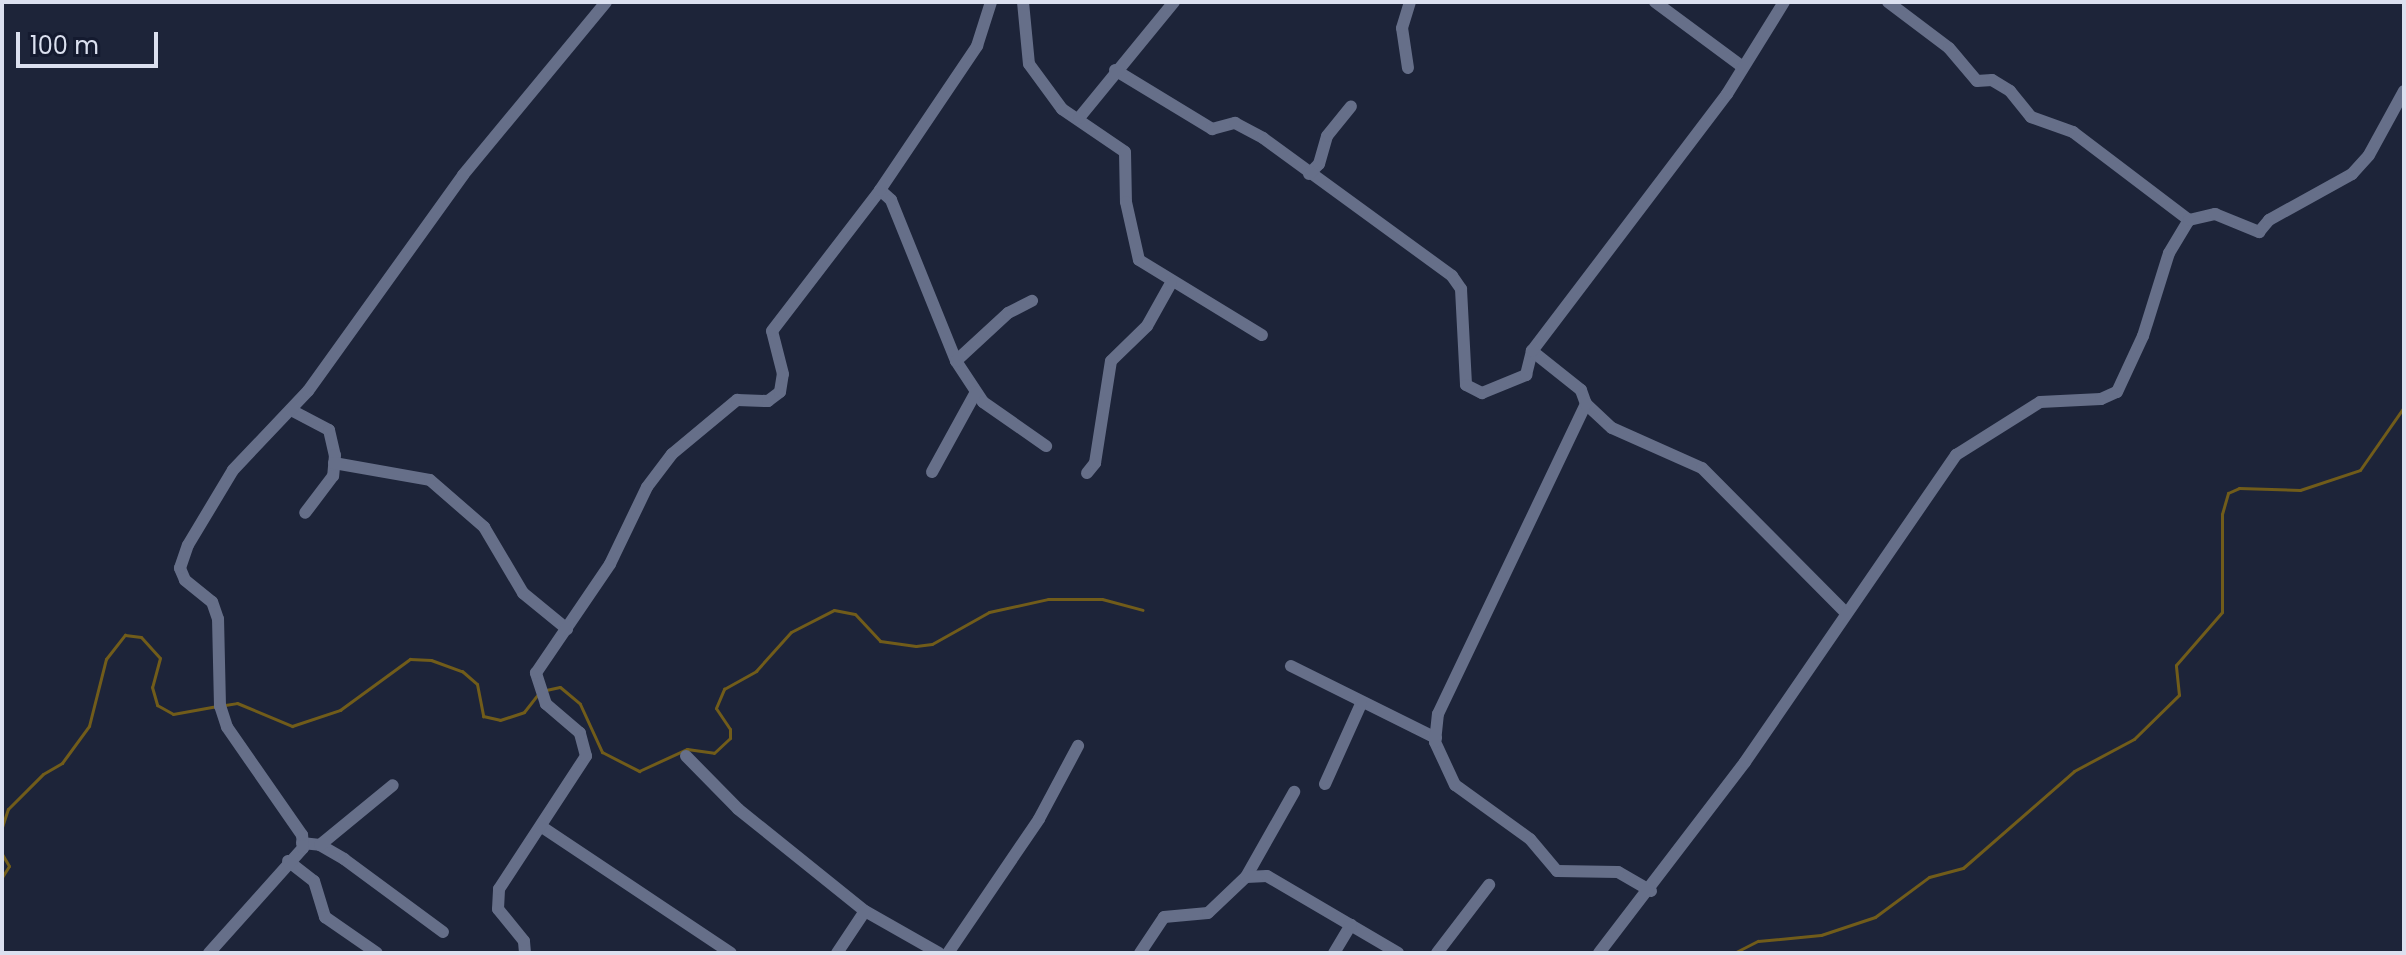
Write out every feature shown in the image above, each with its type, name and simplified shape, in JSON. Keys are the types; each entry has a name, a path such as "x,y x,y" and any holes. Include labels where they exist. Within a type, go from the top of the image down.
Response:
{"street":[{"path":"302,843 227,727 220,706 218,619 212,602 185,580 180,568 233,470 291,410 463,175 606,2"},
{"path":"525,953 524,941 498,909 499,889 586,756 580,733 546,704 536,673 610,564 647,487 672,454 737,400 768,401 780,392 783,374 772,331 880,190 977,46 991,2"},
{"path":"1023,2 1029,64 1062,109 1125,152 1126,202 1139,260 1171,283 1262,335"},
{"path":"1079,118 1115,70 1174,2"},
{"path":"1408,68 1402,28 1410,2"},
{"path":"1655,2 1743,67"},
{"path":"1115,70 1212,129 1235,123 1249,130 1452,276 1461,289 1466,385 1482,393 1526,375 1532,351 1743,67 1784,2"},
{"path":"1888,2 1949,48 1977,81 1992,80 2010,91 2031,117 2073,132 2189,220"},
{"path":"1599,953 1651,891 1956,455 2040,402 2101,399 2117,392 2143,336 2169,253 2189,220 2215,214 2259,232 2269,220 2352,174 2369,155 2404,91"},
{"path":"1309,174 1319,164 1327,136 1351,106"},
{"path":"880,190 891,200 956,361 976,392 1046,446"},
{"path":"1087,473 1095,463 1111,361 1147,326 1171,283"},
{"path":"956,361 1008,313 1032,301"},
{"path":"1532,351 1581,390 1586,404 1612,428 1702,468 1846,613"},
{"path":"932,472 976,392"},
{"path":"1586,404 1438,714 1436,738 1455,785 1530,839 1557,871 1618,872 1651,891"},
{"path":"291,410 329,430 334,463 333,476 305,513"},
{"path":"334,463 430,480 484,527 523,593 567,629"},
{"path":"1291,666 1361,704 1436,738"},
{"path":"1325,784 1361,704"},
{"path":"948,953 1039,819 1078,746"},
{"path":"686,756 738,809 865,911 939,953"},
{"path":"320,845 393,785"},
{"path":"1140,953 1164,917 1208,913 1246,877 1294,792"},
{"path":"542,827 731,953"},
{"path":"302,843 320,845 443,932"},
{"path":"209,953 302,843"},
{"path":"288,861 314,881 325,917 377,953"},
{"path":"1246,877 1267,876 1398,953"},
{"path":"1437,953 1489,885"},
{"path":"837,953 865,911"},
{"path":"1334,953 1351,925"}],"waterway":[{"path":"1734,953 1758,941 1821,935 1875,917 1929,877 1963,868 2074,771 2134,739 2179,695 2176,665 2222,612 2222,514 2228,493 2239,488 2300,490 2360,470 2404,407"},
{"path":"546,690 560,687 580,704 602,752 639,771 687,749 714,753 730,738 730,729 716,708 724,689 756,671 791,632 834,610 855,614 880,641 916,646 932,644 989,612 1048,599 1102,599 1143,610"},
{"path":"2,827 8,809 43,774 62,763 89,726 106,659 125,635 141,637 160,658 152,687 157,705 173,714 217,706"},
{"path":"225,705 237,703 292,726 340,710 410,659 431,660 462,671 477,684 483,716 500,720 524,712 539,693"},
{"path":"2,854 9,866 2,877"}]}
